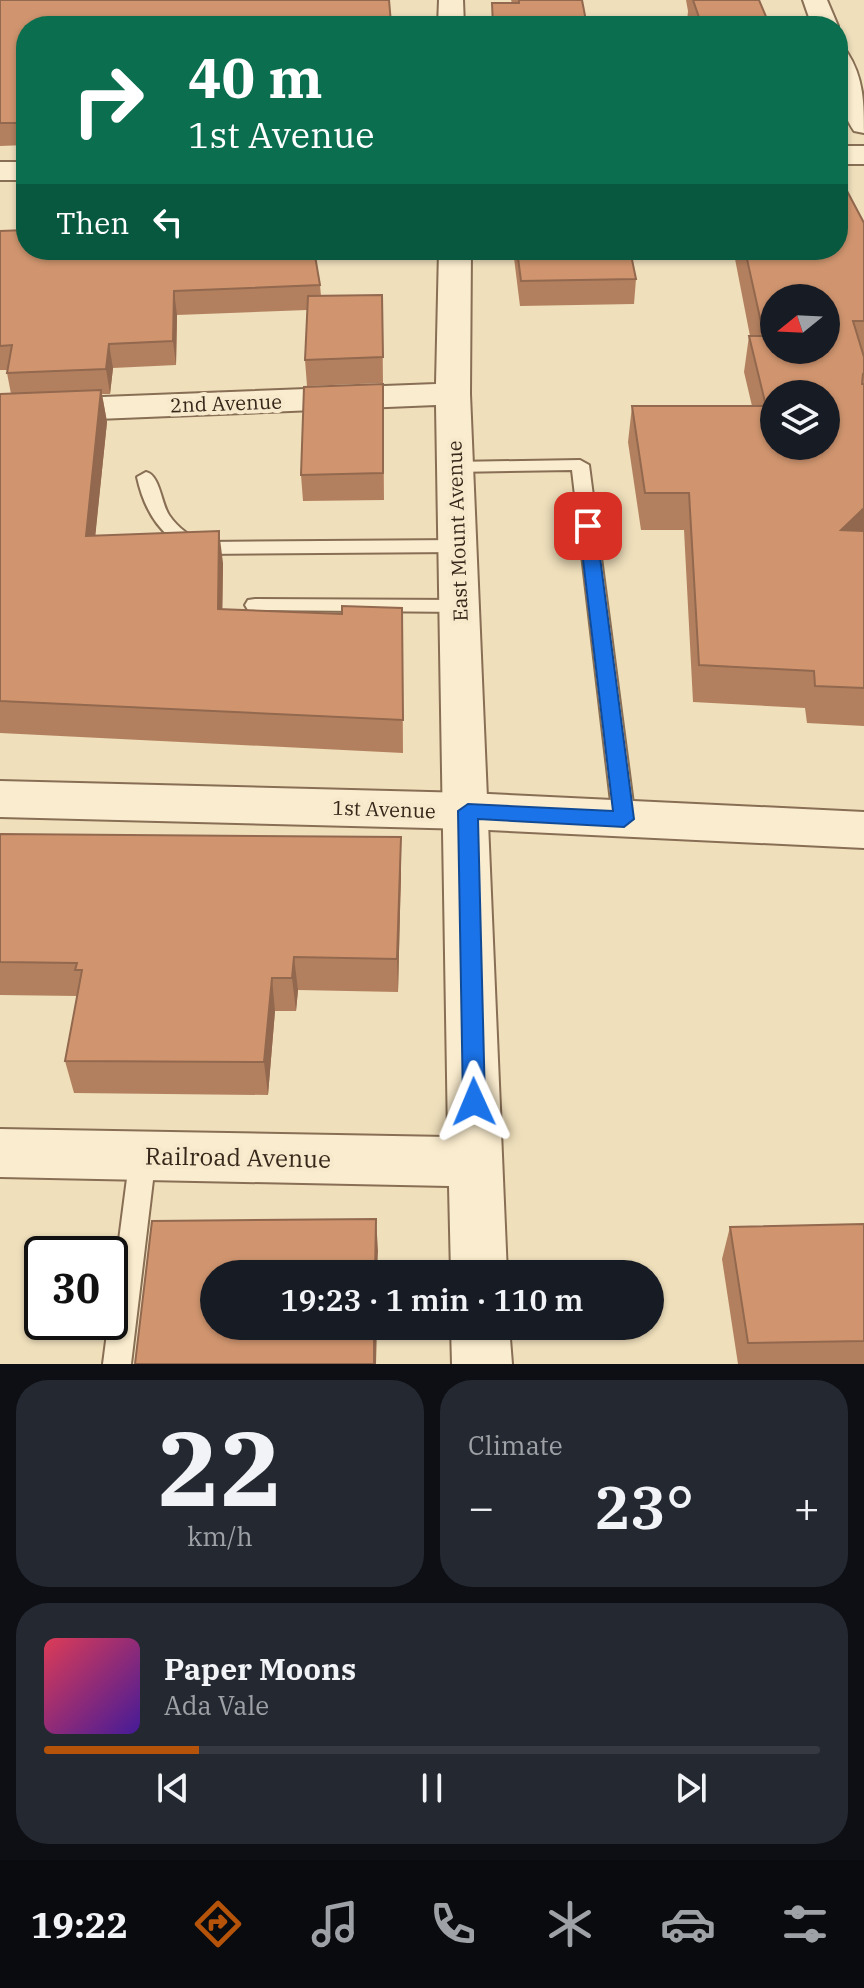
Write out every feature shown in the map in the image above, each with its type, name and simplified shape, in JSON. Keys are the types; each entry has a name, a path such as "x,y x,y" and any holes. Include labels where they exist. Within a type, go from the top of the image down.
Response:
{"street":[{"path":"848,84 864,125"},
{"name":"East Mount Avenue","path":"455,260 454,467 468,811 478,1260"},
{"name":"2nd Avenue","path":"0,412 453,394"},
{"name":"1st Avenue","path":"0,799 468,811 864,830"},
{"name":"Railroad Avenue","path":"0,1153 475,1162"},
{"path":"481,1340 482,1364"}],"lane":[{"path":"454,467 580,465 624,819"},
{"path":"146,477 153,503 174,534 203,548 458,546"},
{"path":"255,605 460,606"},
{"path":"117,1364 143,1155"}],"building":[{"path":"0,0 389,0 390,16 16,16 16,123 0,123"},
{"path":"519,0 582,0 585,16 493,16 492,3 519,3"},
{"path":"693,0 759,0 766,16 699,16"},
{"path":"848,193 864,223 864,321 853,321 864,357 864,508 841,530 864,531 864,688 815,686 814,671 699,665 689,493 645,493 632,406 760,406 760,460 840,460 840,380 760,381 749,336 760,336 760,364 840,364 840,284 760,284 760,318 747,260 848,260"},
{"path":"16,230 16,260 316,260 320,285 174,291 173,341 109,344 106,369 7,373 12,345 0,346 0,231"},
{"path":"518,260 632,260 636,279 521,281"},
{"path":"382,295 383,357 305,360 308,296"},
{"path":"383,384 383,473 301,475 304,387"},
{"path":"101,390 86,536 219,531 218,609 342,614 342,606 402,608 403,720 0,701 0,394"},
{"path":"0,834 401,837 397,959 294,957 292,978 272,978 264,1062 65,1061 82,970 75,970 77,963 0,962"},
{"path":"376,1219 375,1260 200,1260 200,1340 374,1340 374,1364 135,1364 152,1221"},
{"path":"864,1224 864,1341 748,1343 730,1227"}],"route":[{"path":"474,1102 468,811 624,819 588,526"}]}
